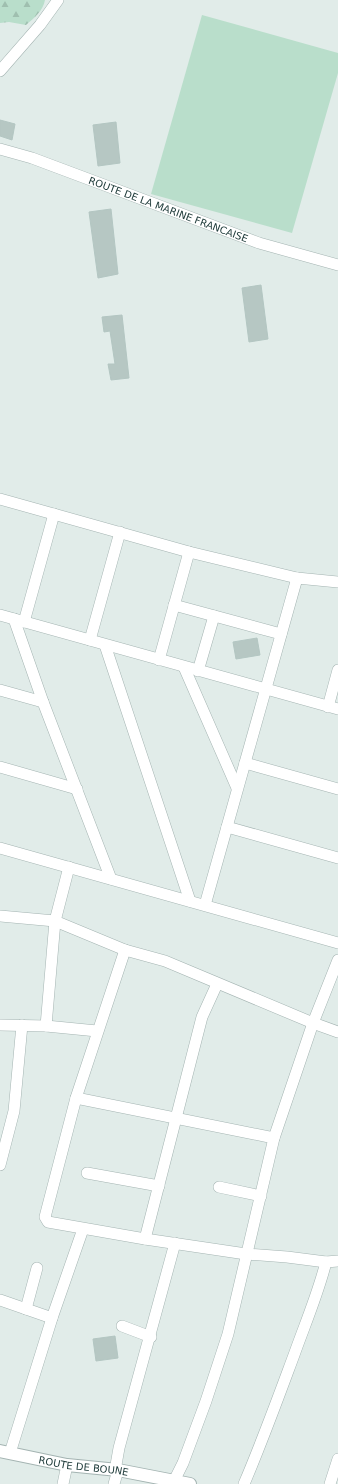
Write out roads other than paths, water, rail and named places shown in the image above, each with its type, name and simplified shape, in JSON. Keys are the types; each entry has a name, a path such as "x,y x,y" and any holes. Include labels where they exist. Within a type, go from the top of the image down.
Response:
{"street":[{"path":"0,71 40,25 58,0"},
{"name":"ROUTE DE LA MARINE FRANCAISE","path":"0,149 32,158 259,243 338,265"},
{"path":"0,499 189,552 298,578 338,582"},
{"path":"54,514 19,621 44,702 111,879"},
{"path":"90,640 120,532"},
{"path":"159,660 189,552"},
{"path":"205,905 237,788 298,578"},
{"path":"174,605 282,634"},
{"path":"0,615 333,708 338,670"},
{"path":"198,670 214,616"},
{"path":"105,645 190,901"},
{"path":"184,666 237,788"},
{"path":"0,690 44,702"},
{"path":"245,763 338,789"},
{"path":"0,767 77,789"},
{"path":"227,827 338,858"},
{"path":"0,848 338,943"},
{"path":"46,1026 55,921 69,867"},
{"path":"0,916 55,921 125,950 166,961 217,984 338,1032"},
{"path":"125,950 76,1098 45,1217 48,1222 83,1229 246,1254 326,1262 338,1261"},
{"path":"174,1480 183,1463 206,1401 228,1334 274,1138 313,1023 338,960"},
{"path":"145,1239 202,1017 217,984"},
{"path":"0,1024 46,1026 97,1031"},
{"path":"0,1165 14,1111 22,1025"},
{"path":"76,1098 274,1138"},
{"path":"87,1173 159,1186"},
{"path":"219,1187 261,1196"},
{"path":"5,1452 83,1229"},
{"path":"114,1484 118,1470 116,1465 119,1448 151,1337 175,1243"},
{"path":"244,1484 289,1370 321,1282 326,1262"},
{"path":"26,1309 37,1268"},
{"path":"0,1300 52,1318"},
{"path":"122,1326 151,1337"},
{"name":"ROUTE DE BOUNE","path":"5,1452 67,1465 118,1470 190,1484"},
{"path":"330,1484 338,1459"},
{"path":"63,1484 67,1465"}]}
